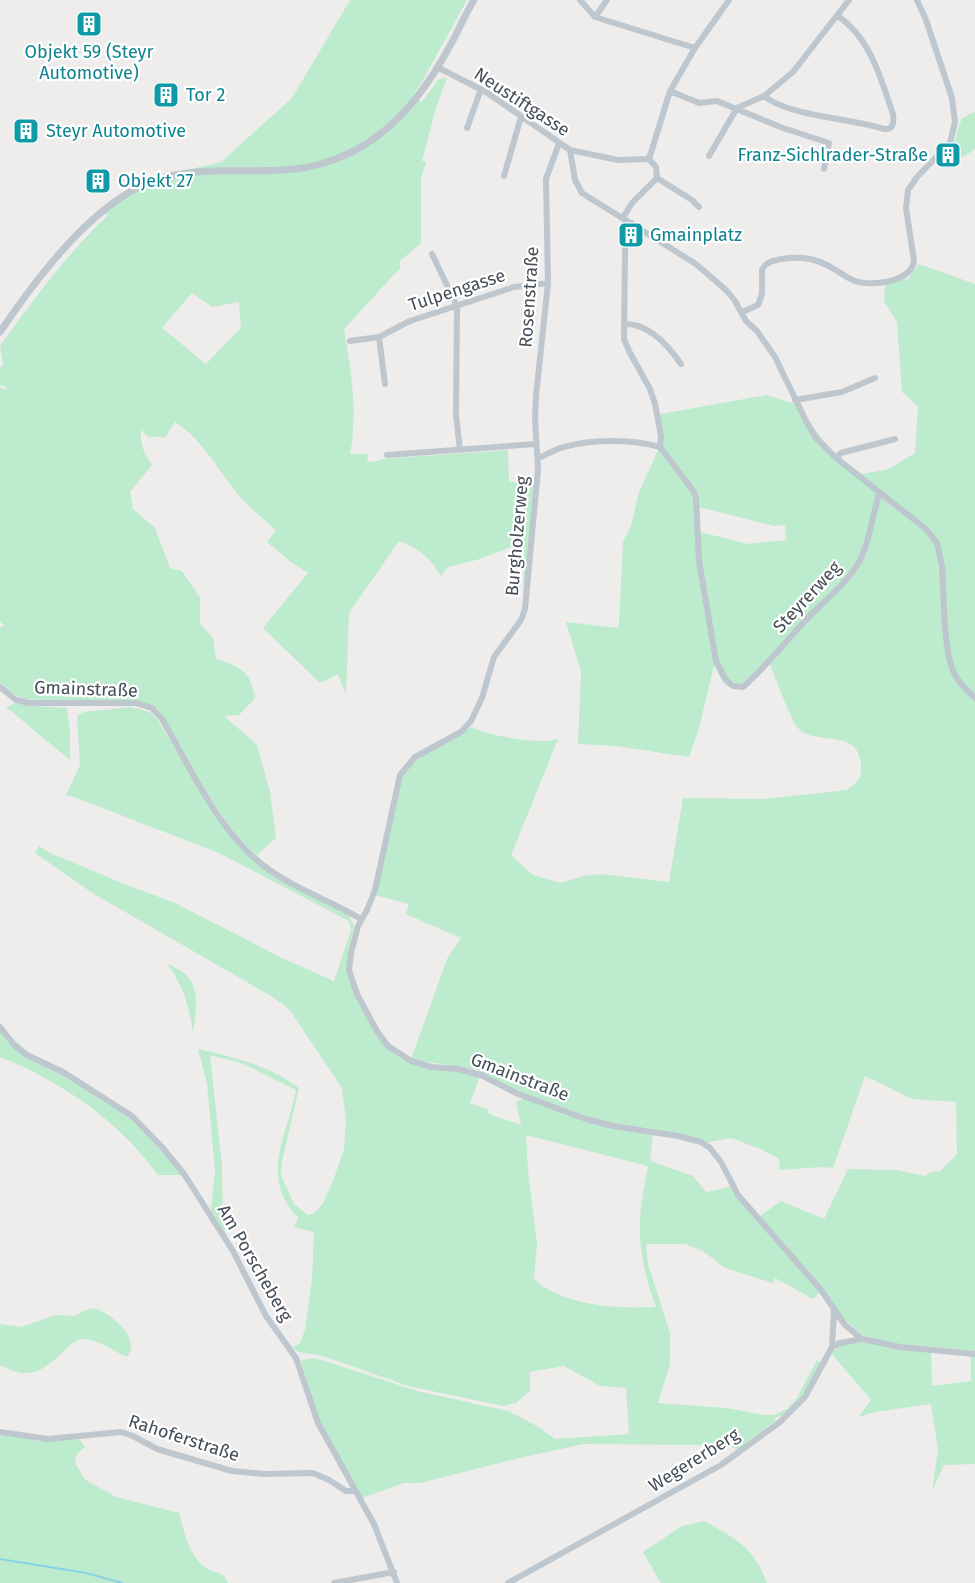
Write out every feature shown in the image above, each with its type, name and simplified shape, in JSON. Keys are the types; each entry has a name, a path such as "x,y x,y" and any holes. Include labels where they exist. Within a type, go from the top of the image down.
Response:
{"street":[{"path":"0,332 52,262 84,229 124,195 140,186 168,177 216,171 291,171 331,161 366,144 386,130 415,100 437,68 474,0"},
{"path":"580,0 596,17 695,48"},
{"path":"596,17 607,0"},
{"path":"649,159 670,91 695,48 729,0"},
{"path":"709,156 738,108 764,96 793,72 849,0"},
{"path":"742,312 758,305 762,294 762,270 767,263 776,260 799,256 809,257 855,281 870,283 904,276 913,268 914,261 906,208 908,190 917,177 950,143 955,122 951,98 926,20 917,0"},
{"path":"764,96 776,103 820,115 889,130 892,127 893,114 873,57 856,31 838,16"},
{"name":"Neustiftgasse","path":"437,68 481,89 570,150 575,180 582,194 702,268 732,297 746,321 757,331 775,357 810,430 822,446 880,492"},
{"path":"467,128 481,89"},
{"path":"670,91 704,104 717,100 783,128 829,143 824,169"},
{"path":"504,176 521,117"},
{"name":"Rosenstraße","path":"534,418 548,283 546,179 559,143"},
{"path":"570,150 618,160 649,159"},
{"path":"649,159 656,167 657,178"},
{"path":"623,218 632,203 657,178"},
{"path":"657,178 699,207"},
{"path":"632,223 626,237 624,324 626,344 650,389 655,404 661,440 660,447"},
{"path":"432,254 457,306 456,415 460,450"},
{"name":"Tulpengasse","path":"350,341 379,337 410,321 514,286 548,283"},
{"path":"624,324 634,324 651,332 681,364"},
{"path":"379,337 385,384"},
{"path":"795,400 842,392 874,378"},
{"name":"Burgholzerweg","path":"361,919 375,890 403,770 415,757 461,732 471,721 482,698 494,657 521,620 525,609 538,459 534,418"},
{"path":"836,458 841,453 895,439"},
{"name":"Burgholzerweg","path":"538,459 562,447 579,444 632,442 660,447"},
{"path":"387,455 536,444"},
{"name":"Steyrerweg","path":"660,447 694,492 696,498 699,561 716,661 726,680 734,686 743,687 754,677 859,562 866,547 874,507 880,492"},
{"path":"880,492 916,520 937,543 942,566 948,655 959,681 975,698"},
{"name":"Gmainstraße","path":"0,687 16,700 29,703 136,703 152,708 162,718 216,812 252,855 284,879 361,919 349,963 350,976 371,1021 388,1046 411,1061 481,1075 518,1094 589,1119 614,1126 701,1142 716,1155 738,1195 821,1290 845,1325 862,1339"},
{"name":"Am Porscheberg","path":"0,1027 15,1046 27,1055 63,1072 132,1116 184,1174 233,1251 266,1316 296,1358 318,1423 374,1524 397,1583"},
{"name":"Wegererberg","path":"508,1583 721,1465 794,1410 805,1397 832,1347 834,1310"},
{"path":"832,1347 840,1343 862,1339 900,1347 975,1354"},
{"name":"Rahoferstraße","path":"0,1432 48,1439 121,1432 134,1436 157,1449 232,1471 265,1474 313,1473 346,1491 354,1491"},
{"path":"333,1583 394,1572"}],"green space":[{"path":"350,0 467,0 412,97 422,102 439,79 447,78 436,108 422,161 426,162 421,179 421,243 399,262 401,267 344,329 353,407 350,454 367,454 368,462 508,450 509,482 535,482 523,604 524,547 516,545 480,559 448,567 441,576 423,554 399,541 349,613 346,695 338,674 320,683 263,628 308,573 267,542 276,530 242,499 195,438 185,429 175,422 165,438 149,437 141,429 143,448 152,465 130,492 133,509 155,528 170,568 182,571 200,598 200,624 213,638 216,658 243,671 253,688 255,698 239,715 224,716 257,745 270,792 276,838 257,855 264,862 247,847 218,810 158,709 142,703 125,701 24,699 0,683 0,627 4,626 0,621 0,387 6,390 7,388 0,385 0,368 3,365 0,346 64,262 108,215 99,212 140,181 221,162 292,98","holes":["192,293 212,307 239,302 241,328 206,364 162,328"]},
{"path":"975,112 975,149 951,162 943,161 952,153 962,118"},
{"path":"919,264 975,284 975,1351 889,1343 862,1335 843,1318 818,1283 760,1216 781,1201 824,1219 848,1169 896,1170 926,1176 928,1173 940,1171 957,1154 956,1102 912,1099 865,1076 833,1168 780,1170 779,1159 763,1150 731,1138 705,1143 683,1134 598,1120 517,1091 477,1070 411,1059 447,959 461,938 406,914 409,904 375,895 402,778 424,754 471,727 514,739 549,741 558,739 511,855 533,875 561,883 583,876 601,874 669,882 683,798 764,799 847,790 857,782 861,769 858,753 852,745 844,741 815,736 798,728 770,664 744,688 728,686 714,666 698,732 689,757 616,746 578,744 581,672 566,622 617,628 619,625 623,542 632,523 638,495 658,450 655,415 767,395 801,406 827,444 862,474 889,469 915,453 918,406 902,392 897,322 884,301 885,282 908,279","holes":["699,507 774,526 785,525 786,540 748,544 700,532"]},
{"path":"17,703 67,708 70,760 6,707"},
{"path":"131,707 150,712 157,719 221,823 247,854 348,914 354,926 348,957 349,979 386,1047 402,1059 418,1066 480,1076 470,1103 488,1110 489,1114 521,1125 516,1102 525,1098 598,1125 653,1133 650,1161 693,1176 706,1192 730,1187 820,1292 813,1299 775,1278 773,1283 725,1268 703,1251 686,1244 646,1244 648,1264 670,1333 670,1364 658,1403 727,1408 774,1415 787,1409 797,1398 817,1360 821,1363 802,1396 790,1411 776,1417 775,1421 736,1451 735,1448 709,1445 584,1444 420,1483 404,1483 362,1498 323,1430 302,1360 313,1358 322,1360 417,1391 508,1411 555,1439 629,1434 626,1388 600,1386 564,1366 530,1372 530,1391 516,1403 503,1406 408,1386 323,1356 298,1352 293,1347 300,1343 305,1330 312,1279 314,1232 294,1227 298,1218 286,1202 280,1187 278,1172 282,1141 296,1090 244,1064 210,1055 222,1166 223,1221 226,1235 211,1210 215,1171 207,1084 198,1049 264,1068 299,1088 282,1161 281,1175 294,1204 308,1215 314,1213 322,1205 344,1150 346,1120 342,1088 285,1006 94,894 35,853 39,846 50,853 175,903 284,959 334,981 351,930 349,921 219,853 66,795 80,765 77,716 84,712","holes":["526,1135 648,1166 641,1209 640,1234 644,1266 656,1307 609,1306 574,1300 558,1295 534,1278 537,1243"]},
{"path":"167,964 179,969 192,983 196,1001 193,1033 185,997 178,980"},
{"path":"0,1027 43,1065 59,1072 133,1120 183,1175 158,1175 125,1137 87,1105 45,1078 0,1057"},
{"path":"94,1308 116,1321 128,1335 131,1350 127,1357 100,1343 83,1339 74,1342 51,1363 36,1371 20,1373 0,1365 0,1324 21,1327 56,1315 75,1316"},
{"path":"860,1342 931,1352 932,1386 971,1381 971,1355 975,1356 975,1464 944,1465 932,1491 938,1449 931,1404 874,1412 859,1417 871,1400 831,1353 842,1345"},
{"path":"0,1434 39,1441 79,1439 85,1447 77,1454 75,1462 84,1479 116,1497 179,1513 195,1557 206,1568 224,1576 228,1583 0,1583"},
{"path":"704,1521 743,1545 756,1560 767,1583 661,1583 643,1552 682,1526"}],"waterway":[{"path":"0,1559 86,1573 122,1583"}],"place":[{"name":"Objekt 59 (Steyr Automotive)","path":"89,24"},
{"name":"Tor 2","path":"166,95"},
{"name":"Steyr Automotive","path":"26,131"},
{"name":"Franz-Sichlrader-Straße","path":"948,155"},
{"name":"Objekt 27","path":"98,181"},
{"name":"Gmainplatz","path":"631,235"}]}
